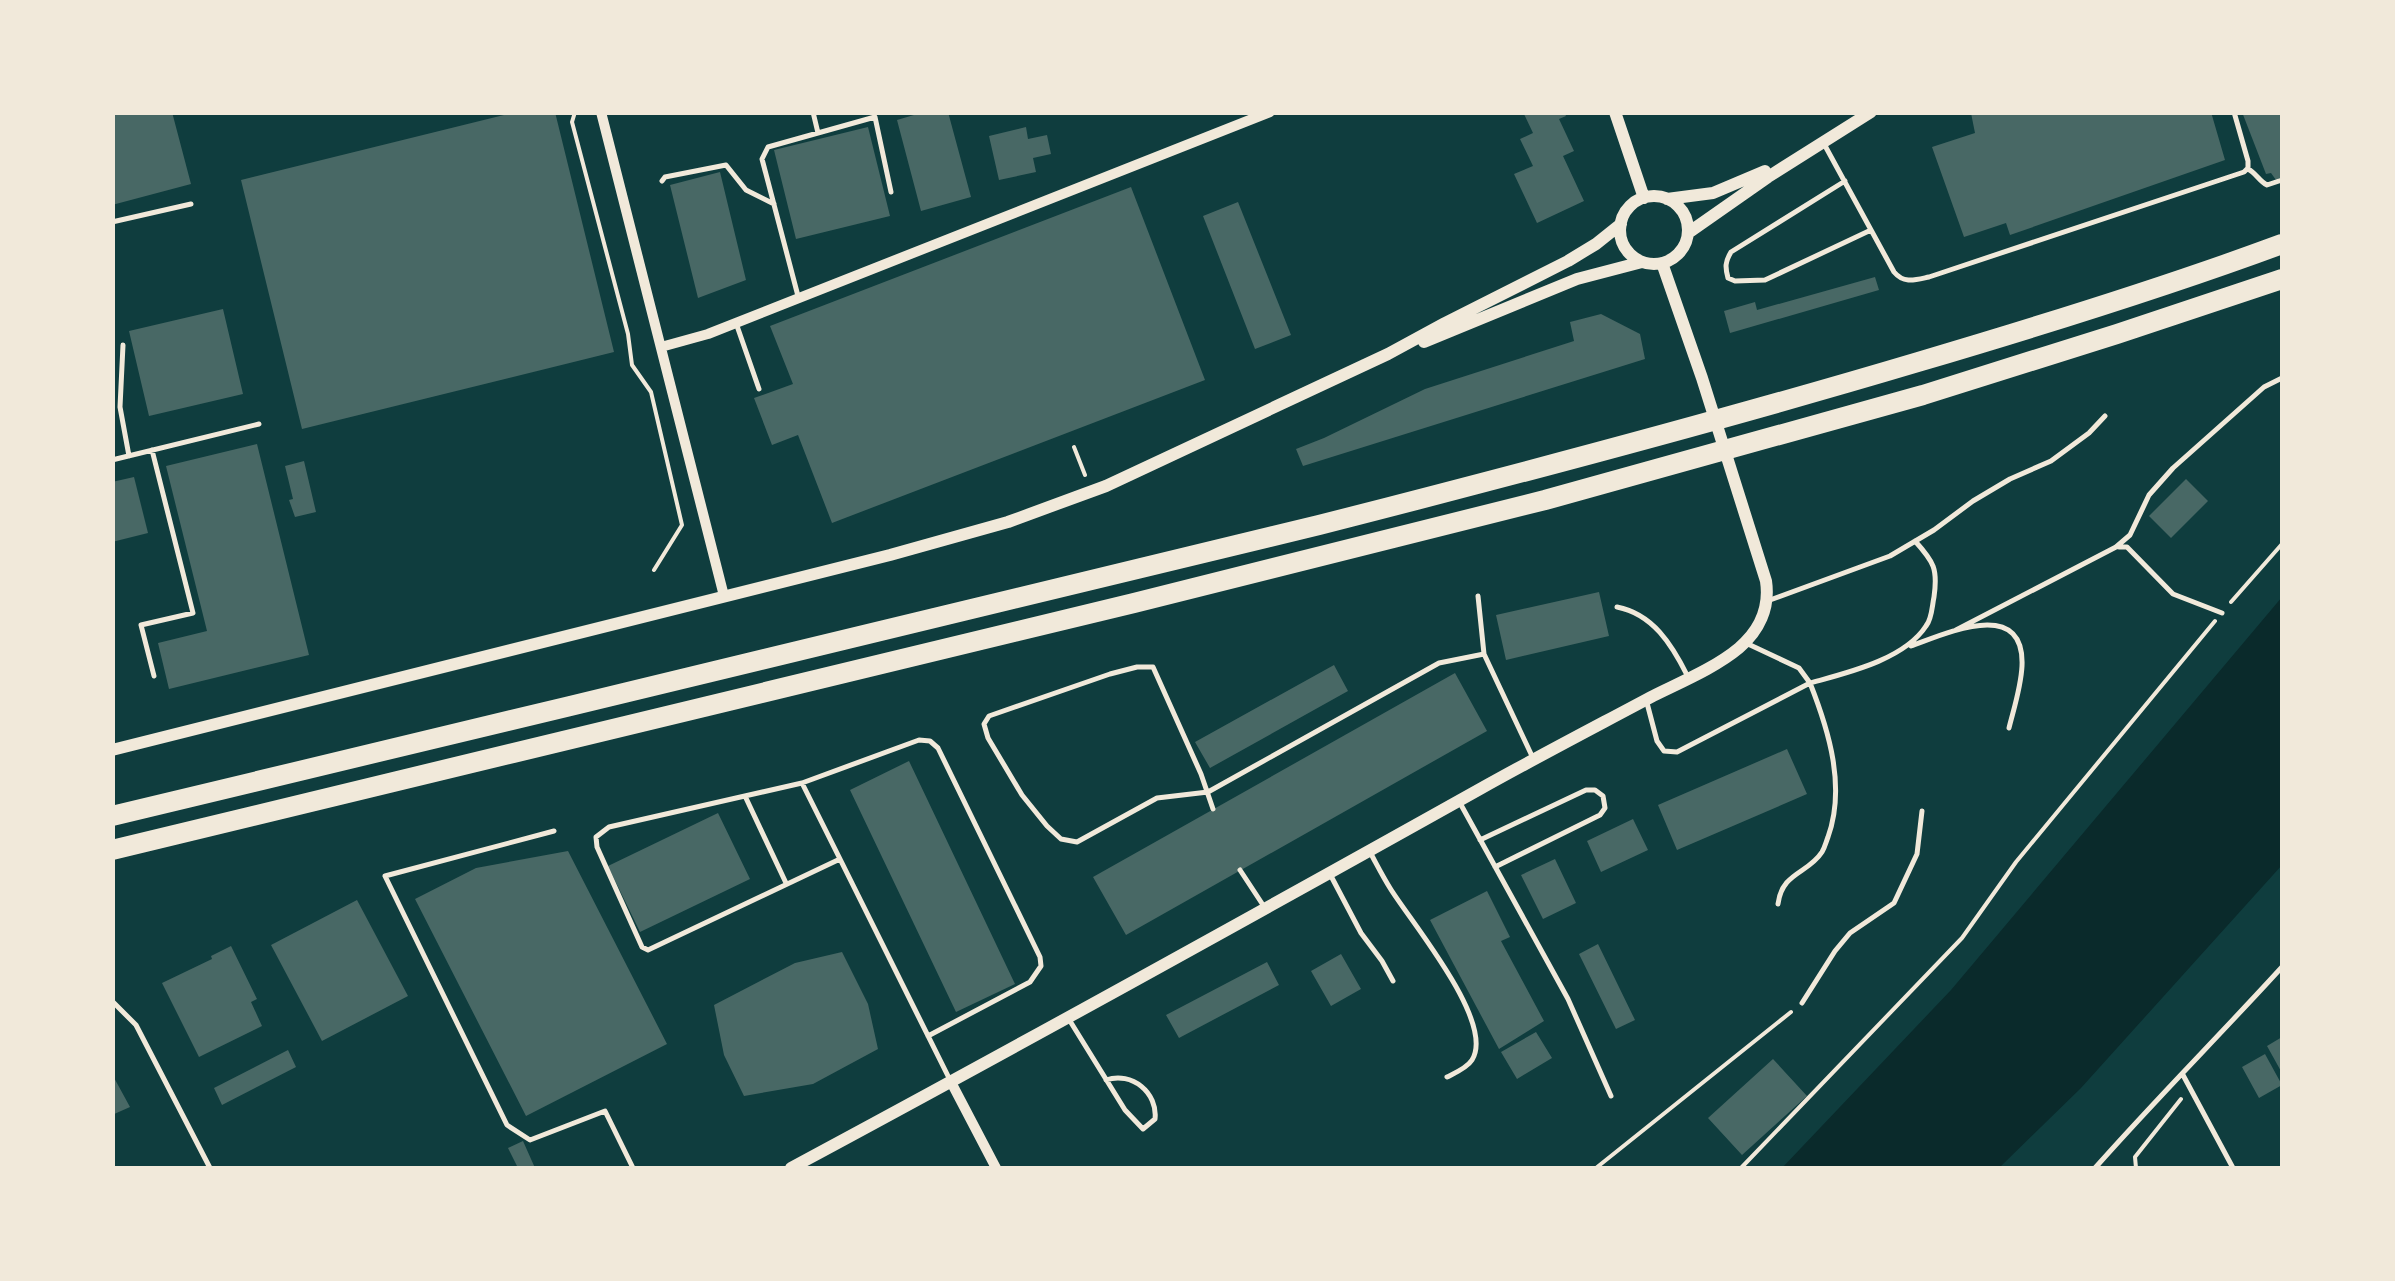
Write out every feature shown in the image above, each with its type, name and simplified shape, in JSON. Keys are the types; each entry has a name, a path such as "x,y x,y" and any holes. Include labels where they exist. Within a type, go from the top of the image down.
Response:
{"highway":[{"path":"112,816 1502,478 2040,326 2282,244"},
{"path":"112,850 1424,531 1763,441 2022,364 2282,279"}],"street":[{"path":"601,112 724,596"},
{"path":"660,347 763,313 1270,112"},
{"path":"1615,112 1644,198"},
{"path":"1688,233 1768,176 1871,112"},
{"path":"112,750 974,531 1079,497 1388,354 1568,261 1621,224 1629,208 1644,198 1691,198 1713,192 1820,144"},
{"path":"1621,224 1624,247 1632,256 1652,264 1673,258 1682,250 1688,233 1681,210 1666,199"},
{"path":"1388,354 1452,332 1577,279 1642,262"},
{"path":"791,1168 1688,678 1745,642 1759,624 1767,601 1766,582 1662,263"},
{"path":"951,1082 996,1168"}],"lane":[{"path":"813,112 818,133"},
{"path":"2234,112 2248,168"},
{"path":"799,299 762,158 768,147 874,115 891,192"},
{"path":"1820,144 1845,181 1894,272 1911,281 2248,168"},
{"path":"662,181 665,176 726,165 746,190 774,204"},
{"path":"2248,168 2267,185 2282,180"},
{"path":"1845,181 1730,252 1725,268 1728,278 1765,280 1871,230"},
{"path":"112,222 191,204"},
{"path":"736,323 759,389"},
{"path":"123,345 120,406 129,456"},
{"path":"1956,630 2116,547 2130,534 2149,495 2172,468 2264,387 2282,378"},
{"path":"1767,601 1890,556 1973,500 2050,461 2105,416"},
{"path":"112,460 259,424"},
{"path":"152,450 193,613 141,625 154,676"},
{"path":"1908,646 1928,624 1936,578 1932,560 1916,541"},
{"path":"2116,547 2127,548 2173,594 2222,613"},
{"path":"1478,596 1484,654 1534,759"},
{"path":"1617,607 1645,618 1660,632 1688,678"},
{"path":"1646,700 1657,740 1664,751 1676,752 1810,683 1865,667 1908,646 1956,630 1992,623 2010,631 2021,645 2020,687 2009,728"},
{"path":"1745,642 1800,668 1824,718 1833,760 1836,799 1822,853 1788,879 1779,893 1778,904"},
{"path":"1213,809 1208,792 1153,667 1110,674 990,716 984,724 988,738 1022,795 1061,839 1077,842 1157,798 1208,792 1439,662 1484,654"},
{"path":"840,859 648,950 642,947 596,837 609,827 802,782 919,740 930,741 938,748 1040,958 1040,966 1030,982 928,1036"},
{"path":"802,782 951,1082"},
{"path":"1480,840 1586,790 1603,796 1605,808 1600,815 1495,866"},
{"path":"744,796 787,884"},
{"path":"1459,800 1568,1000 1611,1096"},
{"path":"1802,1003 1850,933 1894,903 1917,854 1922,811"},
{"path":"554,831 385,876 508,1124 530,1140 605,1111 632,1168"},
{"path":"1370,851 1470,1012 1476,1044 1474,1058 1447,1078"},
{"path":"1240,870 1266,910"},
{"path":"1329,874 1393,981"},
{"path":"2095,1168 2282,968"},
{"path":"112,1002 136,1026 210,1168"},
{"path":"1068,1018 1124,1110 1143,1130 1155,1119 1156,1108 1141,1084 1114,1077 1106,1080"},
{"path":"2183,1075 2234,1168"}],"path":[{"path":"575,112 572,122 628,334 632,365 651,392 682,525 654,570"},
{"path":"1074,447 1086,480"},
{"path":"1741,1168 1962,938 2016,862 2282,544"},
{"path":"1596,1168 1802,1003"},
{"path":"2136,1168 2135,1157 2190,1088"}],"water":[{"path":"2282,597 2282,865 2081,1088 1999,1168 1782,1168 1951,990"}],"building":[{"path":"112,112 172,112 191,184 112,205"},
{"path":"516,112 555,112 614,352 302,429 241,180"},
{"path":"924,112 948,112 971,197 921,211 897,120"},
{"path":"1523,112 1564,112 1566,116 1559,119 1574,151 1563,156 1584,201 1537,223 1514,174 1533,166 1520,139 1533,133"},
{"path":"2211,112 2225,160 2010,235 2006,223 1964,237 1932,147 1975,133 1971,113"},
{"path":"2242,112 2282,112 2282,177 2276,180 2271,173 2266,174"},
{"path":"868,127 890,216 796,239 774,150"},
{"path":"1026,127 1028,139 1047,135 1051,154 1033,158 1036,172 999,180 989,136"},
{"path":"720,172 746,280 698,298 670,185"},
{"path":"1131,187 1205,380 832,523 798,435 772,445 754,398 793,384 770,326"},
{"path":"1238,202 1291,335 1255,349 1203,216"},
{"path":"1875,277 1879,290 1730,333 1724,311 1755,302 1757,310"},
{"path":"223,309 243,394 149,416 129,331"},
{"path":"1601,314 1640,334 1645,359 1303,466 1296,449 1425,389 1574,341 1570,322"},
{"path":"257,444 309,655 169,689 158,643 207,631 166,466"},
{"path":"304,461 316,512 295,517 285,466"},
{"path":"134,477 148,533 112,542 112,482"},
{"path":"2186,479 2208,501 2171,538 2149,516"},
{"path":"1599,592 1609,636 1506,660 1496,615"},
{"path":"1334,665 1348,691 1210,768 1195,742"},
{"path":"1455,673 1487,731 1126,935 1093,877"},
{"path":"1787,749 1807,794 1677,850 1658,805"},
{"path":"909,761 1015,984 956,1012 850,790"},
{"path":"718,813 750,879 640,932 608,866"},
{"path":"1633,819 1648,850 1601,872 1587,841"},
{"path":"568,851 667,1044 526,1116 415,899 476,868"},
{"path":"1555,859 1576,903 1543,919 1521,875"},
{"path":"1487,891 1510,937 1501,941 1544,1021 1499,1049 1430,920"},
{"path":"357,900 408,996 322,1041 271,945"},
{"path":"1598,944 1635,1020 1616,1029 1579,954"},
{"path":"231,946 257,999 251,1002 262,1026 199,1057 162,983"},
{"path":"842,952 868,1004 878,1049 813,1084 744,1096 724,1055 714,1005 795,963"},
{"path":"1341,954 1361,989 1331,1006 1311,971"},
{"path":"1267,962 1279,985 1179,1038 1166,1015"},
{"path":"1536,1032 1552,1058 1517,1079 1501,1052"},
{"path":"2282,1037 2282,1073 2267,1046"},
{"path":"288,1050 296,1067 222,1105 214,1088"},
{"path":"2265,1054 2282,1085 2259,1098 2242,1067"},
{"path":"1773,1059 1807,1096 1742,1155 1708,1118"},
{"path":"112,1074 130,1107 112,1115"},
{"path":"523,1141 535,1168 518,1168 508,1148"}]}
